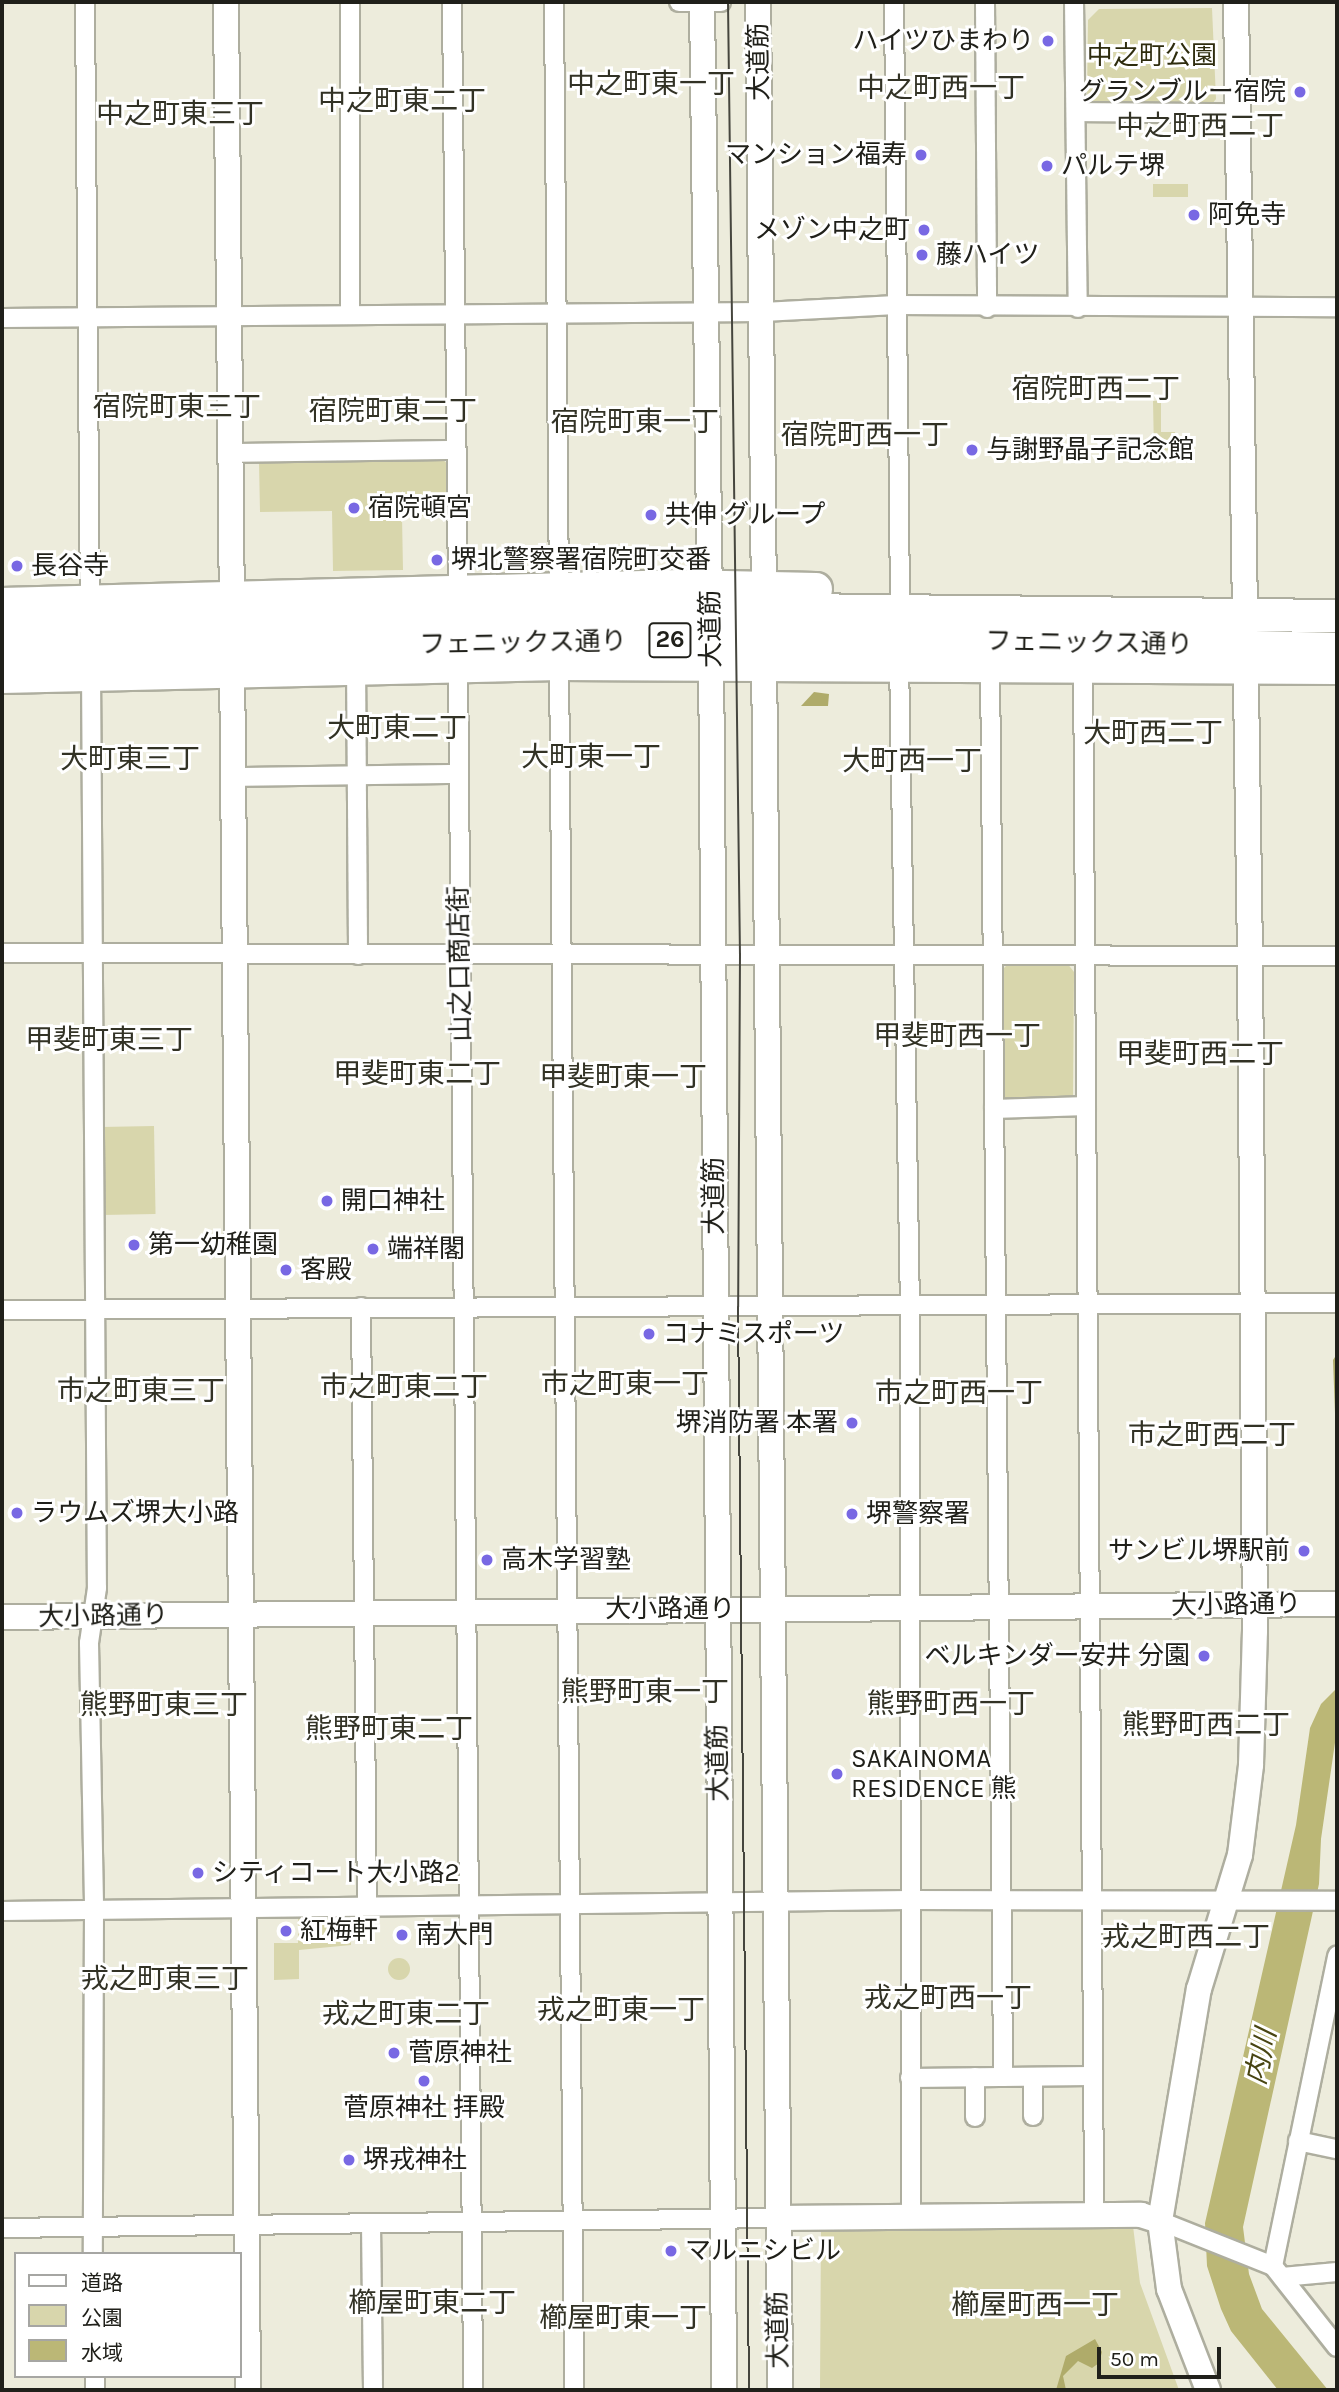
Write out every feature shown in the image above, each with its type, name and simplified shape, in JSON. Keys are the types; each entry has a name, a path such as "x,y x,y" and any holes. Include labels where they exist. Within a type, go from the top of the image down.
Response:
{"highway":[{"name":"26","path":"1245,604 1337,595"},
{"name":"フェニックス通り","path":"2,653 91,639 232,636 458,644 559,628 899,626 990,601 1245,604 1337,616"},
{"name":"26","path":"2,604 91,639"},
{"name":"26","path":"2,677 91,639 232,636 356,657 559,628 899,626 990,653 1246,657 1337,649"},
{"name":"フェニックス通り","path":"2,627 91,639"},
{"name":"26","path":"1246,657 1337,668"}],"street":[{"path":"85,2 97,1588 89,1643 94,1909 93,2252"},
{"path":"226,2 248,2390"},
{"path":"350,2 350,313"},
{"name":"山之口商店街","path":"452,2 473,2390"},
{"path":"554,2 575,2390"},
{"path":"678,2 721,2"},
{"name":"大道筋","path":"702,2 714,954 715,1608 724,2390"},
{"name":"大道筋","path":"758,2 769,955 770,1609 780,2390"},
{"path":"894,2 899,626 910,1308 908,1608 911,2216"},
{"path":"985,2 987,308"},
{"path":"1074,2 1079,308"},
{"path":"1208,2390 1169,2289 1160,2221 1199,1989 1248,1812 1254,1604 1250,956 1243,307 1236,2"},
{"path":"1076,112 1237,113"},
{"path":"2,318 228,317 350,313 455,315 762,312 896,305 987,308 1337,307"},
{"path":"229,453 456,450"},
{"path":"990,601 1003,2077"},
{"path":"1084,655 1086,1105 1090,1306 1091,2076 1094,2215"},
{"path":"356,657 358,955"},
{"path":"235,778 457,774"},
{"path":"2,953 235,957 995,952 1337,956"},
{"path":"994,1109 1086,1105"},
{"path":"2,1310 239,1311 361,1307 714,1306 910,1308 1337,1303"},
{"path":"361,1307 367,1906"},
{"name":"大小路通り","path":"2,1617 1337,1604"},
{"path":"2,1911 773,1901 1226,1898 1335,1901"},
{"path":"1273,2268 1337,1956"},
{"path":"910,2078 1091,2076"},
{"path":"975,2077 975,2117"},
{"path":"1033,2077 1033,2116"},
{"path":"1298,2141 1337,2149"},
{"path":"2,2228 1142,2215 1273,2268 1337,2272"},
{"path":"372,2224 373,2390"},
{"path":"1273,2268 1337,2347"}],"green space":[{"name":"中之町公園","path":"1212,8 1216,99 1212,104 1093,104 1087,98 1088,20 1099,9"},
{"path":"1153,184 1188,184 1188,197 1153,197"},
{"path":"1161,400 1161,432 1175,432 1176,450 1154,451 1153,401"},
{"name":"宿院頓宮","path":"443,460 449,465 449,515 402,516 403,570 333,571 332,511 260,512 259,462"},
{"path":"1067,963 1074,972 1073,1099 1005,1102 1000,1099 1001,971 1008,964"},
{"path":"154,1126 156,1214 103,1215 101,1127"},
{"path":"351,1917 351,1945 299,1950 299,1979 274,1980 274,1943 298,1943 298,1918"},
{"path":"399,1958 407,1961 410,1969 407,1977 399,1980 391,1977 388,1969 391,1961"},
{"path":"1133,2226 1140,2283 1179,2390 820,2390 821,2229"}],"shaded area":[{"path":"814,692 829,694 828,706 801,706"},
{"path":"1337,1354 1337,1466 1333,1360"},
{"path":"1095,2339 1102,2352 1099,2363 1092,2368 1078,2361 1063,2376 1066,2390 1056,2390 1066,2356"}],"water":[{"name":"内川","path":"1337,1688 1337,1729 1321,1839 1319,1884 1243,2227 1249,2274 1262,2309 1328,2390 1278,2390 1231,2331 1221,2309 1207,2266 1205,2223 1296,1825 1310,1728 1321,1704"}],"tram line":[{"path":"728,2 740,954 738,1307 749,2390"}],"place":[{"name":"ハイツひまわり","path":"1048,41"},
{"name":"グランブルー宿院","path":"1300,92"},
{"name":"マンション福寿","path":"921,155"},
{"name":"パルテ堺","path":"1047,166"},
{"name":"阿免寺","path":"1194,215"},
{"name":"メゾン中之町","path":"924,230"},
{"name":"藤ハイツ","path":"922,255"},
{"name":"与謝野晶子記念館","path":"972,450"},
{"name":"宿院頓宮","path":"354,508"},
{"name":"共伸 グループ","path":"651,515"},
{"name":"堺北警察署宿院町交番","path":"437,560"},
{"name":"長谷寺","path":"17,566"},
{"name":"開口神社","path":"327,1201"},
{"name":"第一幼稚園","path":"134,1245"},
{"name":"端祥閣","path":"373,1249"},
{"name":"客殿","path":"286,1270"},
{"name":"コナミスポーツ","path":"649,1334"},
{"name":"堺消防署 本署","path":"852,1423"},
{"name":"ラウムズ堺大小路","path":"17,1513"},
{"name":"堺警察署","path":"852,1514"},
{"name":"サンビル堺駅前","path":"1304,1551"},
{"name":"高木学習塾","path":"487,1560"},
{"name":"ベルキンダー安井 分園","path":"1204,1656"},
{"name":"SAKAINOMA RESIDENCE 熊","path":"837,1774"},
{"name":"シティコート大小路2","path":"198,1873"},
{"name":"紅梅軒","path":"286,1931"},
{"name":"南大門","path":"402,1935"},
{"name":"菅原神社","path":"394,2053"},
{"name":"菅原神社 拝殿","path":"424,2081"},
{"name":"堺戎神社","path":"349,2160"},
{"name":"マルニシビル","path":"671,2251"}],"district":[{"name":"中之町東一丁","path":"651,84"},
{"name":"中之町西一丁","path":"941,88"},
{"name":"中之町東二丁","path":"402,101"},
{"name":"中之町東三丁","path":"180,114"},
{"name":"中之町西二丁","path":"1200,126"},
{"name":"宿院町西二丁","path":"1096,389"},
{"name":"宿院町東三丁","path":"177,407"},
{"name":"宿院町東二丁","path":"393,411"},
{"name":"宿院町東一丁","path":"635,422"},
{"name":"宿院町西一丁","path":"865,435"},
{"name":"大町東二丁","path":"397,728"},
{"name":"大町西二丁","path":"1153,733"},
{"name":"大町東一丁","path":"591,757"},
{"name":"大町東三丁","path":"130,759"},
{"name":"大町西一丁","path":"912,761"},
{"name":"甲斐町西一丁","path":"957,1036"},
{"name":"甲斐町東三丁","path":"109,1040"},
{"name":"甲斐町西二丁","path":"1200,1054"},
{"name":"甲斐町東二丁","path":"417,1074"},
{"name":"甲斐町東一丁","path":"623,1077"},
{"name":"市之町東一丁","path":"625,1384"},
{"name":"市之町東二丁","path":"404,1387"},
{"name":"市之町東三丁","path":"141,1391"},
{"name":"市之町西一丁","path":"959,1393"},
{"name":"市之町西二丁","path":"1212,1435"},
{"name":"熊野町東一丁","path":"645,1692"},
{"name":"熊野町西一丁","path":"951,1704"},
{"name":"熊野町東三丁","path":"164,1705"},
{"name":"熊野町西二丁","path":"1206,1725"},
{"name":"熊野町東二丁","path":"389,1729"},
{"name":"戎之町西二丁","path":"1186,1937"},
{"name":"戎之町東三丁","path":"165,1979"},
{"name":"戎之町西一丁","path":"948,1998"},
{"name":"戎之町東一丁","path":"621,2010"},
{"name":"戎之町東二丁","path":"406,2014"},
{"name":"櫛屋町東二丁","path":"432,2303"},
{"name":"櫛屋町西一丁","path":"1035,2305"},
{"name":"櫛屋町東一丁","path":"623,2318"}]}
